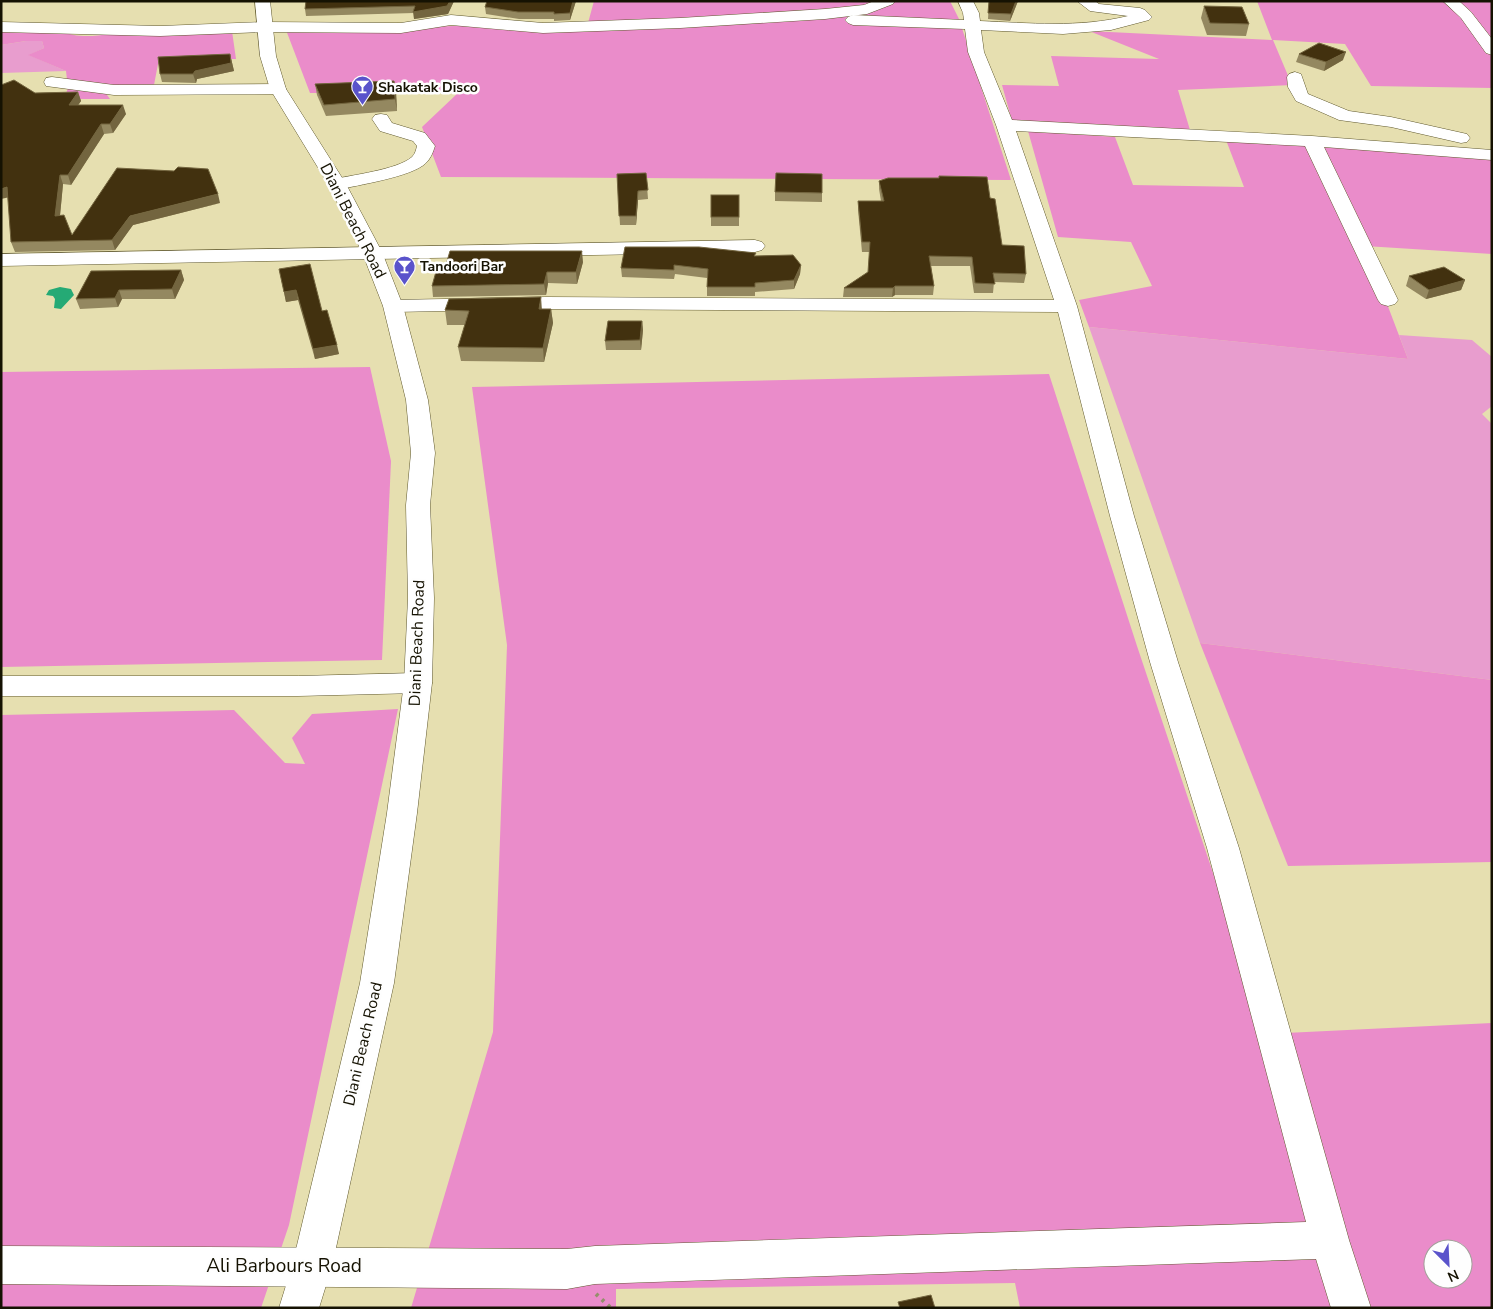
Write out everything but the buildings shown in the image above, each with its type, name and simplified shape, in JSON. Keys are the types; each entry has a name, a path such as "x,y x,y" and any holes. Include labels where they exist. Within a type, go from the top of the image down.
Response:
{"street":[{"path":"1,27 160,30 263,14 400,28 451,20 543,28 770,18 867,9 888,1"},
{"path":"965,1 971,13 976,52 1005,125 1067,306 1122,516 1164,662 1223,848 1350,1308"},
{"path":"770,18 799,23 843,20 1063,29 1111,25 1144,17 1140,13 1095,8 1084,1"},
{"path":"1450,1 1466,15 1492,50"},
{"name":"Diani Beach Road","path":"263,14 268,56 278,89 337,184 372,252 393,306 417,400 424,453 418,505 421,598 418,683 402,813 377,983 312,1266 298,1308"},
{"path":"1295,77 1296,87 1302,97 1345,116 1391,122 1450,137 1492,142"},
{"path":"52,82 114,90 278,89"},
{"path":"337,184 402,168 417,162 422,156 426,146 419,137 386,127 381,119"},
{"path":"1192,120 1215,130 1238,124"},
{"path":"1005,125 1215,130 1312,141 1492,155"},
{"path":"1312,141 1388,300"},
{"path":"1,260 372,252 406,254 755,246"},
{"path":"393,306 546,304 1067,306"},
{"path":"1,686 298,686 418,683"},
{"name":"Ali Barbours Road","path":"1,1266 312,1266 567,1269 595,1265 1330,1240"}],"shaded area":[{"path":"594,1 950,1 959,19 1011,180 441,177 422,127 459,92 310,93 286,30 588,23"},
{"path":"1257,1 1492,1 1492,88 1371,86 1345,44 1273,40 1292,85 1178,90 1190,130 1012,121 1002,85 1059,86 1051,56 1159,59 1089,31 1272,40"},
{"path":"60,30 77,36 132,31 232,31 236,59 189,59 158,64 154,85 104,91 110,99 64,99 68,88 66,71 28,55 44,48 42,41 26,41 1,45 1,31"},
{"path":"26,41 42,41 44,48 29,55 66,71 1,73 1,45"},
{"path":"1028,131 1115,137 1133,185 1244,187 1226,140 1492,156 1492,254 1365,246 1408,359 1089,327 1079,300 1152,286 1131,242 1058,237"},
{"path":"60,287 71,289 74,295 61,309 54,308 55,299 53,296 46,295 49,290"},
{"path":"1089,327 1408,359 1399,335 1472,340 1492,357 1492,406 1482,414 1492,424 1492,680 1200,643"},
{"path":"370,367 391,461 382,660 1,667 1,372"},
{"path":"1049,374 1137,646 1267,1034 1492,1023 1492,1308 1020,1308 1015,1283 616,1289 616,1308 411,1308 493,1032 507,645 472,387"},
{"path":"1200,643 1492,680 1492,862 1288,866"},
{"path":"398,709 289,1225 261,1308 1,1308 1,715 234,710 285,763 305,764 292,738 312,714"}],"place":[{"name":"Shakatak Disco","path":"362,106"},
{"name":"Tandoori Bar","path":"404,285"}]}
